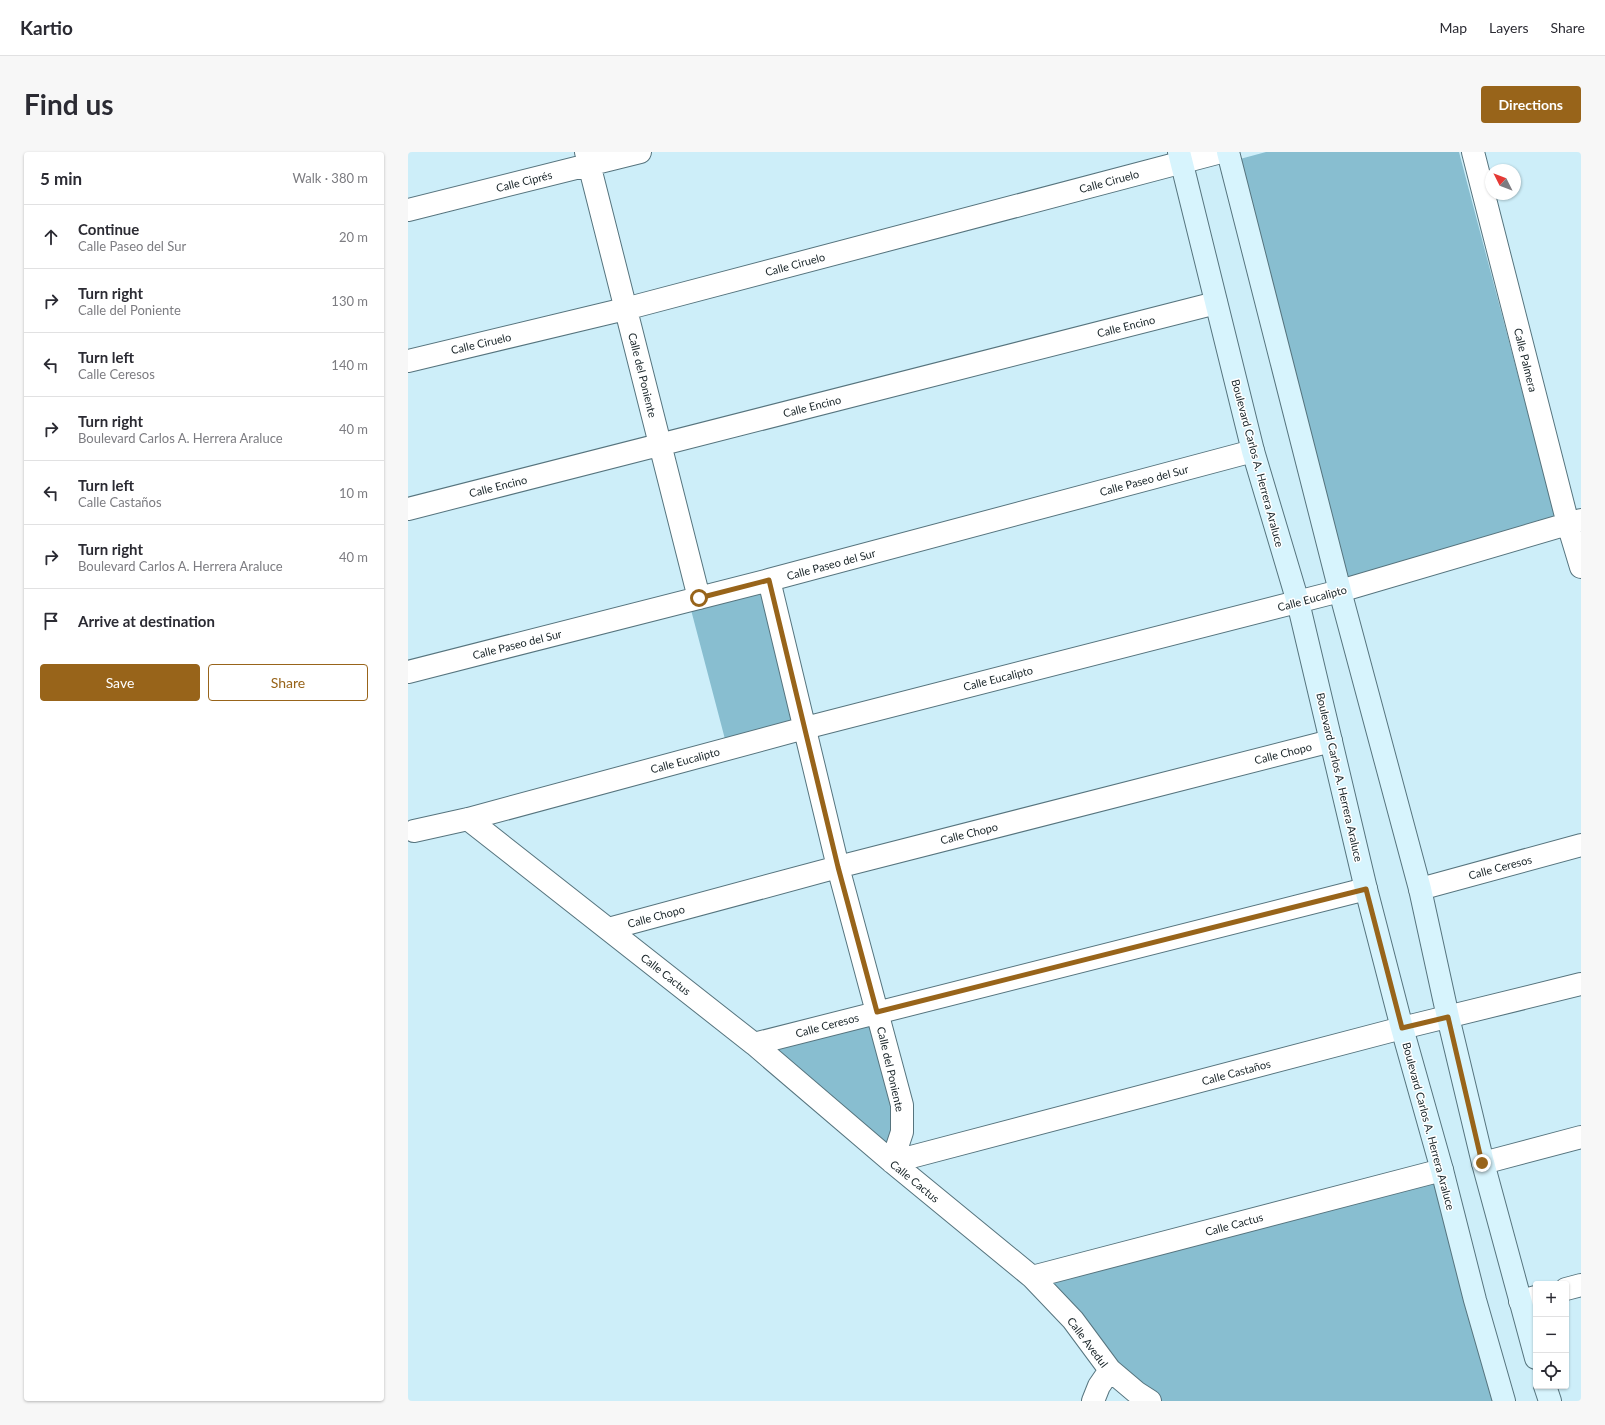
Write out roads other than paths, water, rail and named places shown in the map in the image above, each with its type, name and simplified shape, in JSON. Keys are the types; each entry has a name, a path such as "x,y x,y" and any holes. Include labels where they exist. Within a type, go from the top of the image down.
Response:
{"street":[{"name":"Calle Ciprés","path":"408,210 588,158 640,152"},
{"name":"Calle Ciruelo","path":"408,361 626,309 1180,157 1221,152"},
{"path":"1228,152 1340,591 1420,889 1482,1163 1528,1299 1535,1353"},
{"name":"Calle Palmera","path":"1473,152 1575,522 1581,567"},
{"name":"Boulevard Carlos A. Herrera Araluce","path":"1180,157 1253,451 1298,602 1366,889 1402,1028 1442,1170 1475,1300 1504,1401"},
{"name":"Calle del Poniente","path":"588,158 699,598"},
{"name":"Calle Encino","path":"408,509 1216,303"},
{"name":"Calle Paseo del Sur","path":"408,672 769,580 1253,451"},
{"name":"Calle Eucalipto","path":"414,831 468,819 805,728 1340,591 1575,522"},
{"name":"Calle del Poniente","path":"769,580 838,867 902,1106 902,1132 892,1162"},
{"name":"Calle Chopo","path":"608,929 838,867 1331,740"},
{"name":"Calle Cactus","path":"468,819 754,1044 892,1162 1032,1277 1442,1170"},
{"name":"Calle Ceresos","path":"1420,889 1581,845"},
{"name":"Calle Ceresos","path":"754,1044 1366,889"},
{"name":"Calle Castaños","path":"892,1162 1402,1028 1581,984"},
{"path":"1482,1163 1581,1137"},
{"name":"Calle Avedul","path":"1032,1277 1073,1320 1110,1370 1136,1392 1150,1401"},
{"path":"1569,1288 1581,1285"},
{"path":"1093,1401 1099,1386 1110,1370"},
{"path":"1546,1389 1550,1401"}]}
